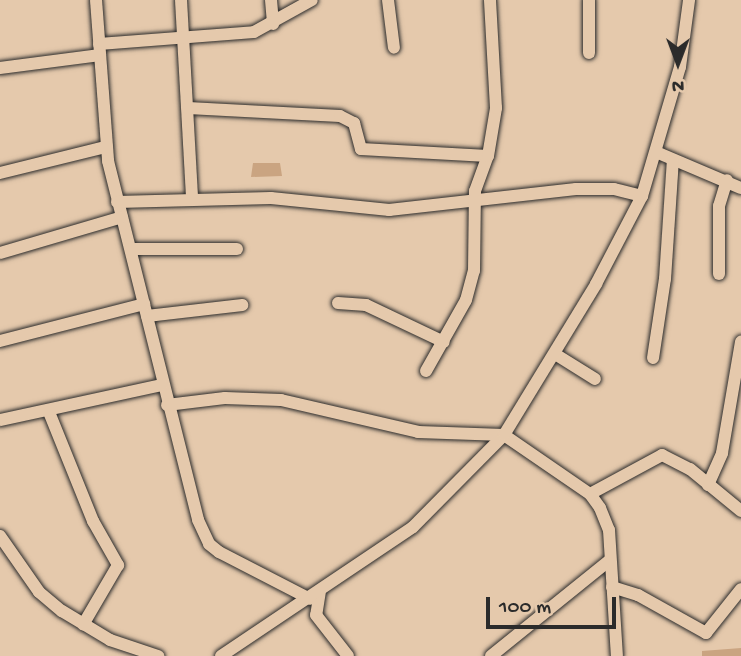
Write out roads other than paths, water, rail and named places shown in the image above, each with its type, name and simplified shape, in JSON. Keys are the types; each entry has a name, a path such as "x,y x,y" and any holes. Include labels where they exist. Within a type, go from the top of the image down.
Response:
{"street":[{"path":"96,0 105,147 162,385 198,520 209,544 315,595"},
{"path":"181,0 192,199"},
{"path":"271,0 273,24"},
{"path":"0,68 99,49 254,32 273,24 312,0"},
{"path":"388,0 394,48"},
{"path":"426,371 467,300 474,271 476,186 488,156 497,79 490,0"},
{"path":"589,0 589,53"},
{"path":"221,656 413,527 504,435 555,354 642,196 680,66 689,0"},
{"path":"188,108 351,118 360,149 488,156"},
{"path":"0,173 105,147"},
{"path":"656,152 741,188"},
{"path":"653,358 665,279 673,160"},
{"path":"719,274 719,206 727,180"},
{"path":"117,202 271,198 389,210 477,203 597,188 642,196"},
{"path":"0,253 122,217"},
{"path":"131,249 237,249"},
{"path":"338,303 366,305 444,342"},
{"path":"0,341 145,310 242,305"},
{"path":"708,485 722,453 738,379 741,342"},
{"path":"555,354 595,379"},
{"path":"0,420 48,412 162,385"},
{"path":"167,405 225,398 281,400 418,432 504,435 590,494 605,519 615,655"},
{"path":"48,412 93,521 118,565 83,625"},
{"path":"590,494 662,455 708,485 741,511"},
{"path":"0,536 39,592 83,625 132,652 159,656"},
{"path":"491,656 610,560"},
{"path":"612,587 638,595 706,633 741,589"},
{"path":"315,595 316,615 348,656"}]}
